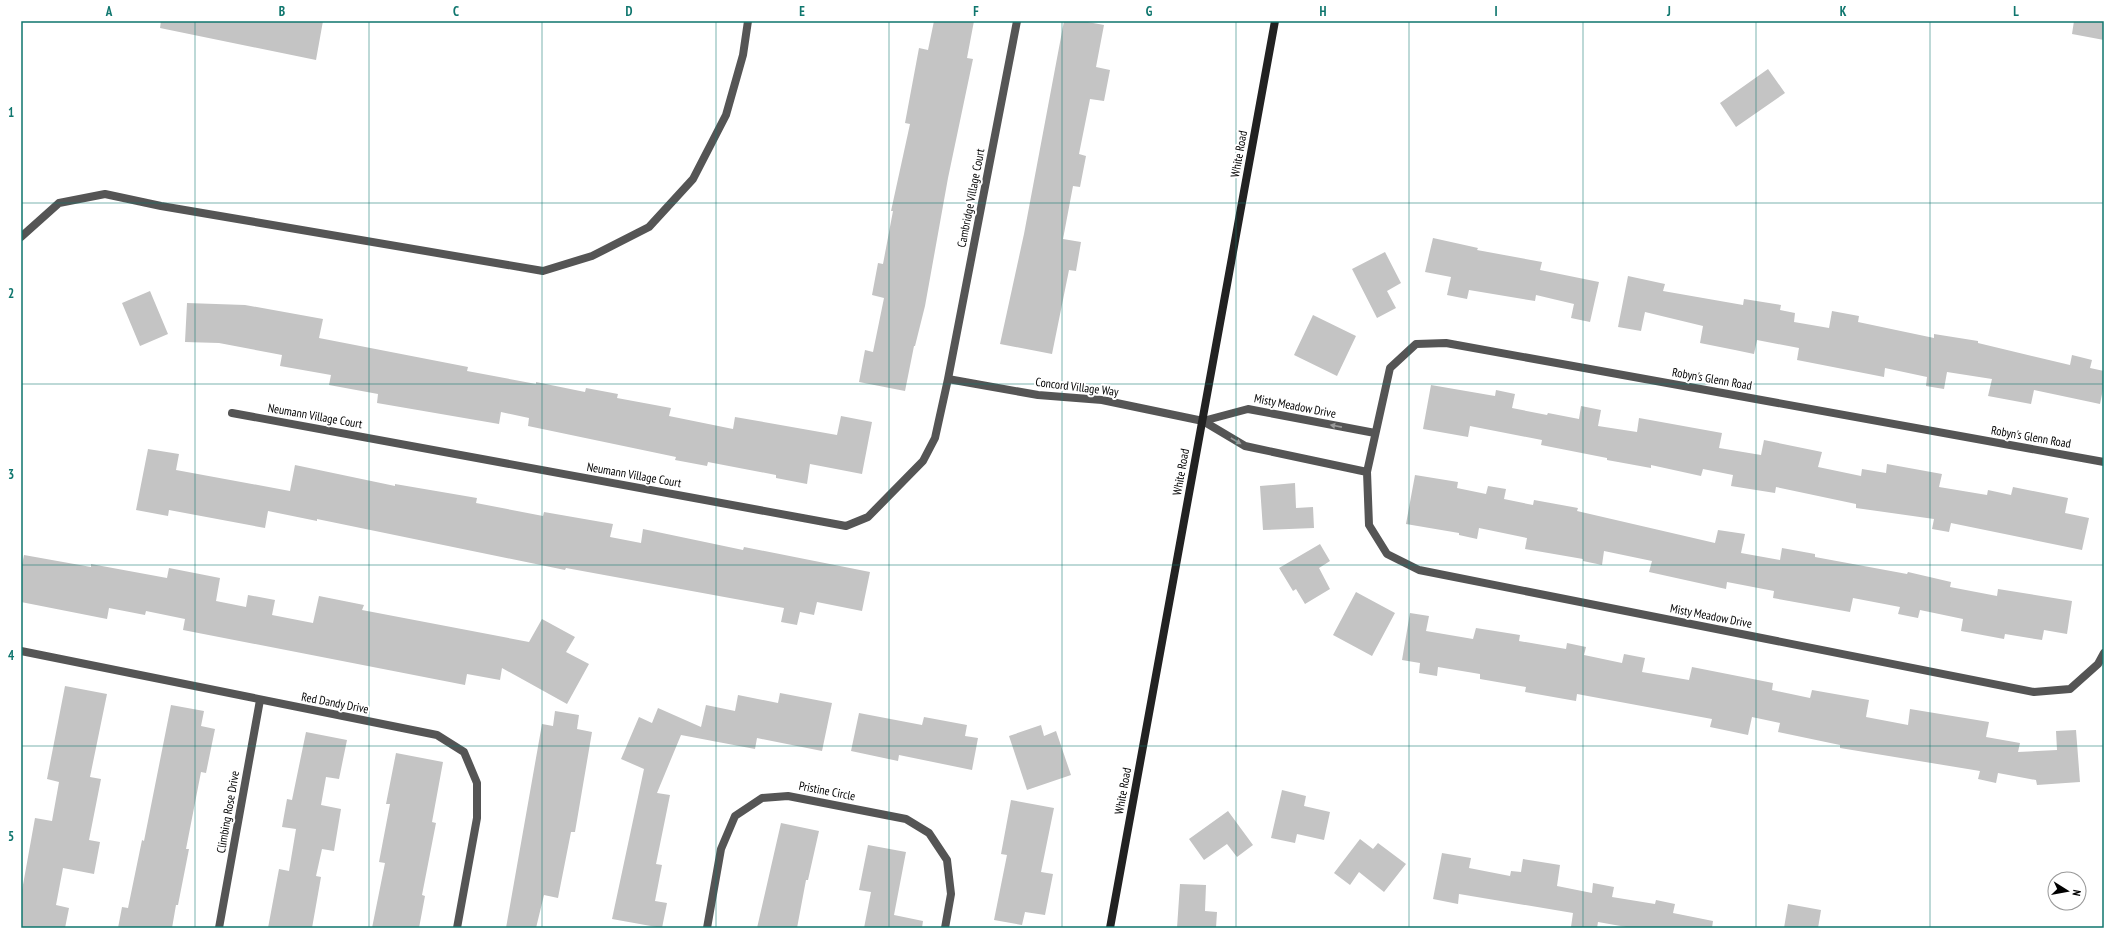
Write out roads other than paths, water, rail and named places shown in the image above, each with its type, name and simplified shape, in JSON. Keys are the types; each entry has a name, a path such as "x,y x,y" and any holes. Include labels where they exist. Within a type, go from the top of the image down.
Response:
{"street":[{"path":"21,237 59,203 105,194 161,206 543,271 592,256 649,227 693,179 726,115 743,55 748,21"},
{"name":"Cambridge Village Court","path":"948,379 1017,21"},
{"name":"White Road","path":"1110,928 1276,21"},
{"name":"Robyn's Glenn Road","path":"1375,433 1390,368 1416,344 1446,343 2104,462"},
{"name":"Neumann Village Court","path":"232,413 846,526 868,517 923,461 935,438 948,379"},
{"name":"Concord Village Way","path":"948,379 1038,395 1102,400 1203,421"},
{"name":"Misty Meadow Drive","path":"1203,421 1248,409 1375,433 1367,472 1369,525 1387,554 1419,570 2034,692 2070,690 2098,664 2104,653"},
{"path":"1203,421 1245,446 1367,472"},
{"name":"Red Dandy Drive","path":"21,652 437,735 464,752 477,783 477,818 457,928"},
{"name":"Climbing Rose Drive","path":"219,928 260,700"},
{"name":"Pristine Circle","path":"707,928 721,849 735,816 762,798 788,796 906,819 929,833 948,860 951,894 945,928"}]}
